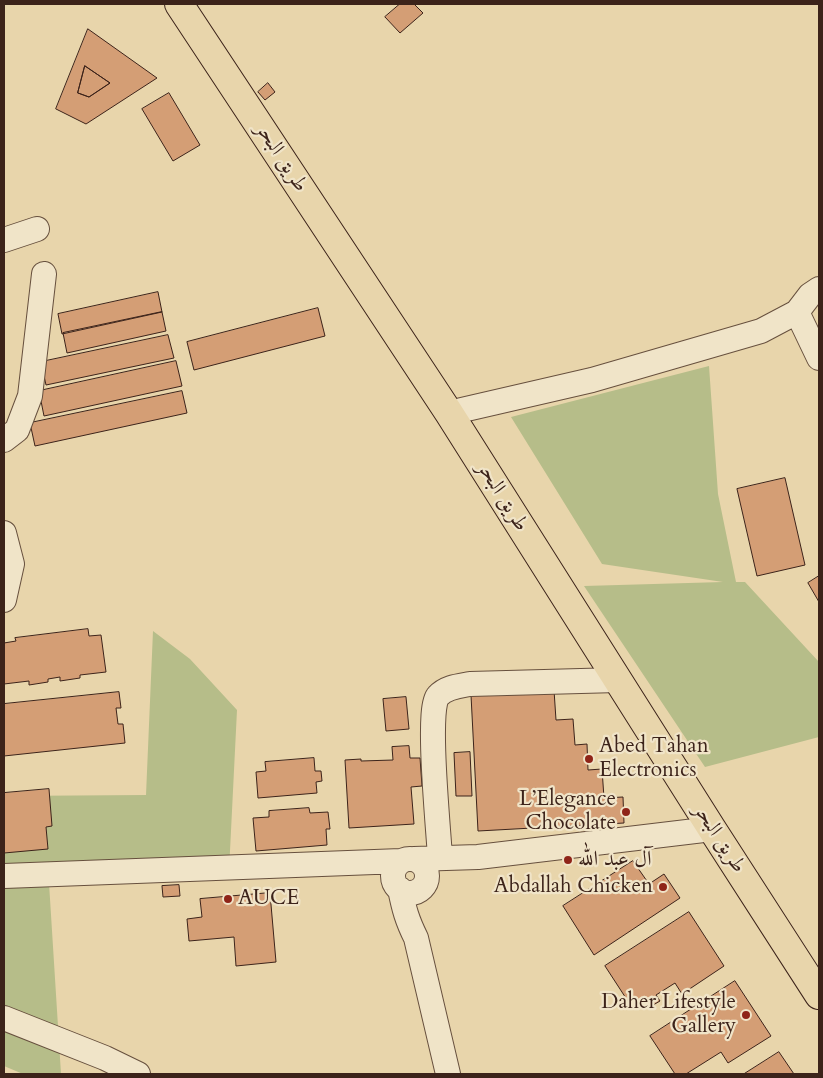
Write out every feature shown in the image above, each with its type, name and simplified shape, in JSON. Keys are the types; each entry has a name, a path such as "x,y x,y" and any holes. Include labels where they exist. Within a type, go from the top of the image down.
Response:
{"highway":[{"name":"طريق البحر","path":"179,4 449,413 819,995"}],"street":[{"path":"4,240 37,229"},
{"path":"4,440 17,430 30,396 44,274"},
{"path":"449,413 592,380 761,331 797,312 810,295 819,289"},
{"path":"797,312 819,358"},
{"path":"4,533 12,564 4,600"},
{"path":"440,858 432,736 434,705 437,696 452,687 470,684 618,680"},
{"path":"4,876 344,864 478,856 712,829"},
{"path":"410,887 478,856"},
{"path":"344,864 410,887 427,880 425,867 420,862 408,860 396,866 394,878 410,887 421,916 416,938 448,1074"},
{"path":"4,1018 105,1058 138,1074"}],"green space":[{"path":"709,366 718,494 736,582 745,582 819,662 819,737 705,767 584,586 723,582 602,564 511,417"},
{"path":"153,631 190,659 237,710 229,871 49,883 61,1074 23,1074 4,1066 4,796 146,795"}],"building":[{"path":"400,4 414,4 423,13 400,33 385,17"},
{"path":"88,29 157,78 86,124 56,109","holes":["85,66 110,83 89,97 78,93"]},
{"path":"85,66 110,83 89,97 78,93"},
{"path":"268,83 275,92 265,100 258,92"},
{"path":"169,93 200,145 173,161 142,109"},
{"path":"158,292 162,312 62,334 58,314"},
{"path":"318,308 325,336 194,370 187,342"},
{"path":"162,312 166,331 67,353 63,333"},
{"path":"168,335 174,358 46,385 41,362"},
{"path":"176,361 182,386 44,416 39,391"},
{"path":"182,391 187,413 35,446 30,423"},
{"path":"785,478 805,565 757,576 737,489"},
{"path":"819,576 819,602 808,583"},
{"path":"88,629 89,636 101,635 106,672 80,675 80,678 60,681 60,677 48,679 48,682 29,685 29,681 4,684 4,643 16,641 15,638"},
{"path":"554,690 556,720 573,719 575,745 587,744 588,770 602,769 604,798 623,797 624,823 478,831 471,695"},
{"path":"119,692 121,708 116,708 118,724 123,724 125,743 4,756 4,704"},
{"path":"406,697 409,729 386,731 383,699"},
{"path":"409,746 410,758 420,758 422,786 411,787 414,824 349,828 345,760 393,760 392,747"},
{"path":"470,752 472,796 456,796 454,753"},
{"path":"314,758 315,771 321,771 322,781 316,782 317,793 258,798 256,772 266,771 265,762"},
{"path":"49,789 52,826 46,827 48,849 4,853 4,793"},
{"path":"309,808 310,813 328,812 330,829 326,829 327,845 256,851 253,818 269,817 269,811"},
{"path":"633,861 649,884 664,874 680,898 594,955 563,906"},
{"path":"179,885 180,896 163,897 162,886"},
{"path":"270,893 276,962 236,966 234,937 189,941 187,919 202,917 200,899"},
{"path":"689,912 724,966 682,994 675,983 656,995 660,1001 648,1008 644,1002 633,1009 605,966"},
{"path":"735,981 771,1036 728,1063 721,1052 686,1074 675,1074 650,1036"},
{"path":"779,1052 794,1074 744,1074"}],"place":[{"name":"Abed Tahan Electronics","path":"589,759"},
{"name":"L’Elegance Chocolate","path":"626,812"},
{"name":"آل عبد الله","path":"568,860"},
{"name":"Abdallah Chicken","path":"663,887"},
{"name":"AUCE","path":"228,899"},
{"name":"Daher Lifestyle Gallery","path":"746,1015"}]}
